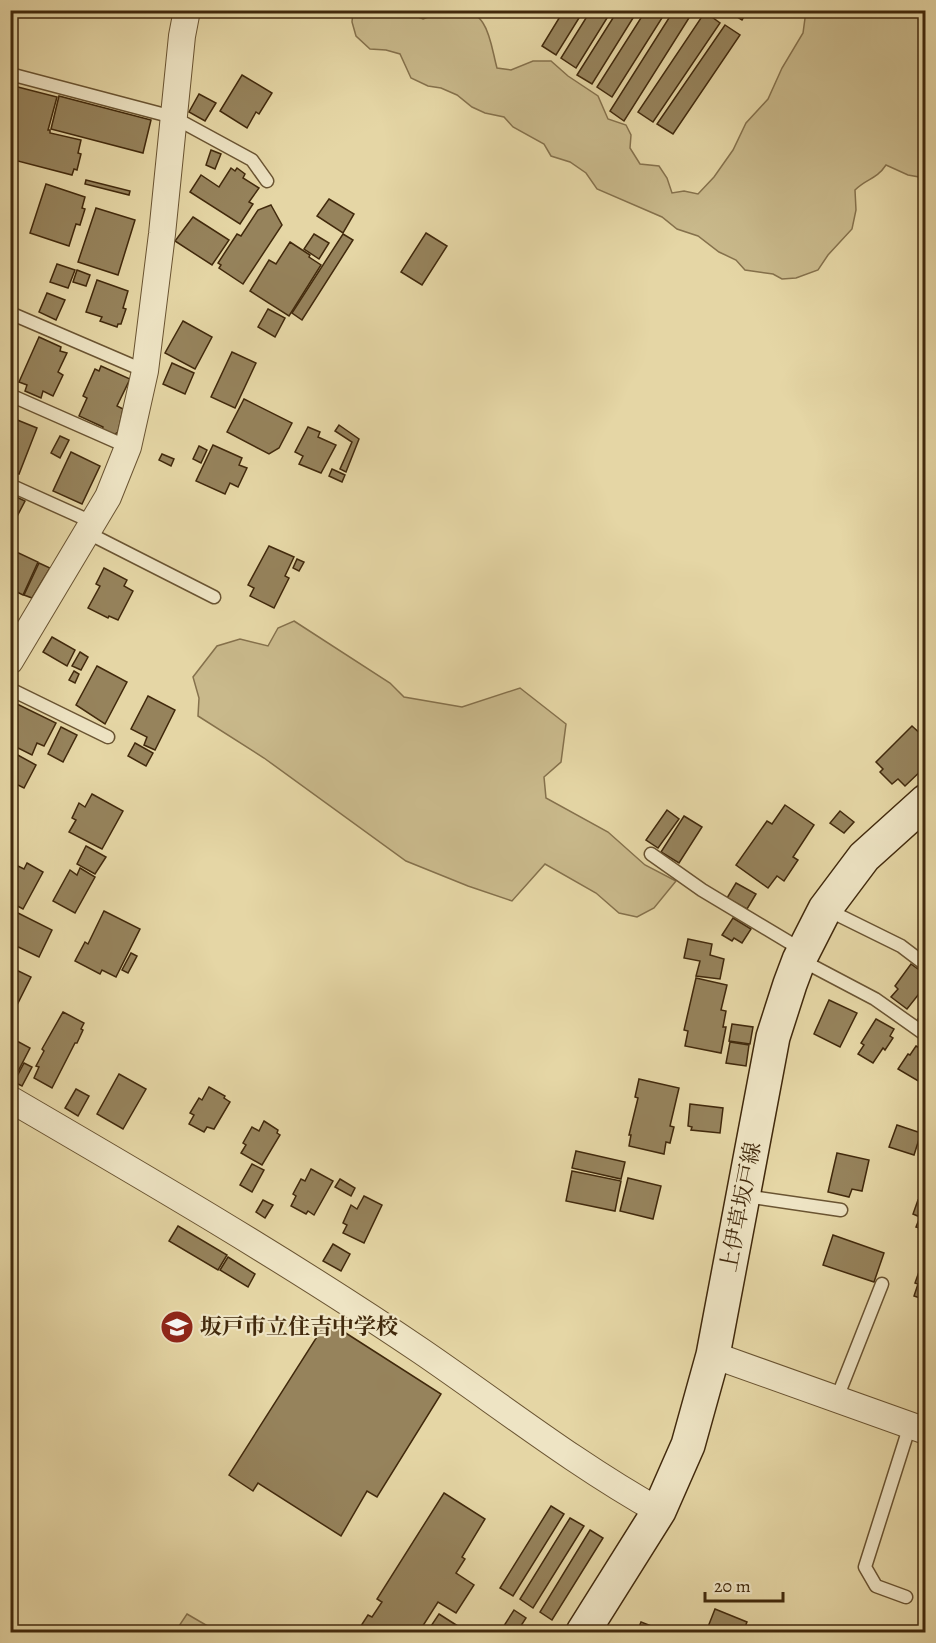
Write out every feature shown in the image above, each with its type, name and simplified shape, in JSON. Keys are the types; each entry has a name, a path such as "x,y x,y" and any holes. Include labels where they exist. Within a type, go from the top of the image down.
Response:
{"main road":[{"name":"上伊草坂戸線","path":"583,1632 659,1511 688,1445 713,1355 773,1036 801,955 825,909 864,857 926,801"}],"street":[{"path":"10,661 108,497 128,447 145,371 162,234 182,36 187,10"},
{"path":"10,1099 235,1232 326,1289 421,1351 624,1491 659,1511"},
{"path":"713,1355 918,1428"}],"lane":[{"path":"10,74 173,117 252,160 267,182"},
{"path":"10,313 145,371"},
{"path":"10,394 128,447"},
{"path":"10,485 214,597"},
{"path":"10,689 108,737"},
{"path":"651,854 702,890 801,955 875,999 926,1035"},
{"path":"825,909 901,946 926,965"},
{"path":"743,1196 841,1210"},
{"path":"837,1398 882,1284"},
{"path":"906,1598 876,1586 865,1567 918,1428"}],"shaded area":[{"path":"353,11 403,11 423,19 446,11 471,12 486,28 497,68 511,70 533,61 551,61 568,76 598,96 608,119 626,125 631,135 630,148 640,164 659,166 667,178 672,193 684,191 698,194 714,177 733,150 746,123 768,99 782,68 803,33 806,11 925,11 925,178 908,175 886,165 879,174 859,186 855,190 856,210 852,229 828,255 818,270 796,278 782,279 773,274 745,270 736,260 719,252 698,236 677,229 662,217 597,189 586,173 570,162 551,156 544,144 513,127 504,117 485,113 472,107 457,95 411,78 400,54 370,49 356,36 352,22"},
{"path":"294,621 390,683 404,697 462,707 520,688 566,724 561,762 544,777 546,798 608,832 645,865 676,881 654,908 637,917 619,913 596,893 545,864 512,901 406,861 264,758 198,716 199,698 193,677 217,646 240,639 268,646 278,628"},
{"path":"187,1614 218,1632 175,1632"}],"building":[{"path":"564,10 584,10 556,55 542,46"},
{"path":"591,10 612,10 576,68 561,58"},
{"path":"618,10 638,10 592,84 577,75"},
{"path":"646,10 667,10 612,97 597,87"},
{"path":"674,10 694,10 624,121 610,111"},
{"path":"726,10 748,10 742,20"},
{"path":"705,12 720,23 653,122 638,112"},
{"path":"725,25 740,35 673,134 657,124"},
{"path":"242,75 272,93 259,114 256,112 247,128 220,111"},
{"path":"10,85 57,97 48,130 50,133 81,140 78,153 81,154 77,170 74,169 72,175 10,159"},
{"path":"199,94 216,103 205,121 189,112"},
{"path":"59,96 151,120 143,153 51,129"},
{"path":"211,150 221,154 215,169 206,165"},
{"path":"231,168 235,171 237,168 245,174 243,178 259,188 249,202 253,204 240,224 190,192 201,175 219,187"},
{"path":"86,180 130,191 129,195 85,184"},
{"path":"46,184 85,197 82,208 85,209 80,225 76,224 69,246 30,233"},
{"path":"329,199 354,214 343,233 317,216"},
{"path":"271,205 282,225 243,284 219,268 221,265 218,263 237,234 241,236 258,210"},
{"path":"96,208 135,220 118,275 78,262"},
{"path":"193,217 229,240 212,265 175,241"},
{"path":"426,233 447,246 422,285 401,272"},
{"path":"314,234 329,243 319,259 304,249"},
{"path":"343,234 353,240 302,320 292,313"},
{"path":"290,242 321,265 289,316 250,291 269,260 276,264"},
{"path":"57,264 75,270 68,288 50,282"},
{"path":"77,270 90,275 86,286 73,282"},
{"path":"97,280 128,291 123,308 126,309 121,324 117,327 100,321 102,317 86,312"},
{"path":"47,293 65,300 56,320 39,312"},
{"path":"268,309 285,318 275,337 258,327"},
{"path":"183,321 212,337 195,369 165,353"},
{"path":"39,337 61,347 60,351 67,353 58,372 63,375 53,396 43,391 41,398 25,391 27,385 19,382"},
{"path":"232,352 256,363 235,408 211,397"},
{"path":"172,363 194,373 185,394 163,384"},
{"path":"101,366 130,379 117,406 123,409 118,432 112,436 102,431 103,427 79,416 87,398 83,396 95,369 99,371"},
{"path":"244,399 292,423 279,448 269,454 227,432"},
{"path":"10,417 37,428 19,474 10,471"},
{"path":"339,425 359,439 346,472 340,469 352,442 335,431"},
{"path":"308,427 320,432 318,437 336,445 321,473 299,464 303,456 295,452"},
{"path":"60,436 69,440 60,458 51,453"},
{"path":"213,445 242,458 239,465 247,468 238,487 230,483 225,494 196,481"},
{"path":"199,446 207,450 201,463 193,459"},
{"path":"71,452 100,466 82,504 53,491"},
{"path":"162,454 174,459 171,466 159,460"},
{"path":"332,469 345,475 342,482 329,476"},
{"path":"10,494 25,501 10,530"},
{"path":"269,546 294,557 285,576 289,578 274,608 250,596 254,588 248,585"},
{"path":"10,549 38,562 23,595 17,592 10,605"},
{"path":"297,559 304,562 299,571 293,568"},
{"path":"39,563 50,568 32,598 24,595"},
{"path":"104,568 127,580 124,586 133,591 118,620 109,616 108,618 88,608 100,586 96,584"},
{"path":"52,637 75,650 67,666 43,652"},
{"path":"80,652 88,657 81,670 72,666"},
{"path":"97,666 127,682 105,724 76,705"},
{"path":"74,671 79,674 75,683 69,680"},
{"path":"148,696 175,710 155,750 144,745 147,737 131,729"},
{"path":"17,704 56,723 44,746 37,743 32,755 10,744 10,717"},
{"path":"912,726 926,739 924,743 926,744 926,766 905,786 898,779 892,784 880,772 883,769 876,762"},
{"path":"61,727 77,735 63,762 48,754"},
{"path":"135,743 153,753 146,766 128,756"},
{"path":"14,753 36,765 24,788 10,781 10,761"},
{"path":"92,794 123,811 102,849 69,832 76,820 72,818 79,803 85,807"},
{"path":"785,805 814,825 793,857 798,860 784,881 777,876 768,888 736,865 767,821 772,824"},
{"path":"667,810 679,819 658,848 646,840"},
{"path":"840,811 854,822 844,833 830,823"},
{"path":"684,816 702,827 679,863 661,852"},
{"path":"86,846 106,857 95,874 77,864"},
{"path":"27,863 43,872 23,909 10,902 10,879 18,866 24,869"},
{"path":"80,868 95,877 75,913 53,901 70,870 77,875"},
{"path":"736,883 756,894 747,909 727,898"},
{"path":"10,909 52,930 39,957 10,943"},
{"path":"104,911 140,929 116,977 102,970 100,974 75,961 85,942 88,944"},
{"path":"733,918 751,929 742,943 734,938 732,941 722,935"},
{"path":"688,939 712,944 710,955 724,959 720,979 696,976 700,961 684,958"},
{"path":"131,953 137,956 128,973 122,970"},
{"path":"911,964 926,975 926,985 907,1009 891,997 898,989 895,986"},
{"path":"10,967 31,977 12,1015 10,1014"},
{"path":"696,978 727,985 721,1010 726,1011 723,1027 726,1027 721,1053 685,1046 688,1031 684,1030"},
{"path":"829,1000 857,1013 840,1047 814,1034"},
{"path":"926,1009 926,1025 918,1019"},
{"path":"63,1012 84,1023 81,1029 83,1030 52,1088 34,1078 39,1067 36,1066 44,1051 42,1049"},
{"path":"876,1019 894,1029 890,1036 893,1038 873,1063 858,1054 864,1045 861,1043"},
{"path":"732,1024 753,1027 750,1044 729,1041"},
{"path":"15,1040 30,1048 13,1081 10,1080 10,1048"},
{"path":"730,1042 749,1045 746,1066 726,1063"},
{"path":"916,1046 926,1052 925,1085 898,1069"},
{"path":"24,1063 32,1067 22,1086 14,1082"},
{"path":"119,1074 146,1089 123,1129 97,1114"},
{"path":"639,1079 679,1088 670,1126 674,1127 670,1143 666,1142 664,1154 629,1146 631,1135 629,1135 638,1098 635,1097"},
{"path":"209,1087 225,1096 224,1098 230,1102 214,1129 207,1127 204,1132 189,1124 194,1115 190,1113 199,1098 202,1100"},
{"path":"76,1089 89,1096 78,1116 65,1108"},
{"path":"690,1104 723,1108 720,1133 691,1130 692,1127 688,1126"},
{"path":"264,1121 278,1130 277,1133 280,1135 262,1165 241,1153 246,1145 243,1143 252,1127 259,1131"},
{"path":"897,1125 921,1133 914,1155 889,1147"},
{"path":"576,1151 625,1162 621,1179 572,1168"},
{"path":"837,1153 869,1160 862,1191 852,1189 849,1197 828,1192"},
{"path":"252,1164 264,1170 252,1192 240,1185"},
{"path":"311,1169 333,1181 314,1215 308,1211 306,1214 291,1206 296,1196 293,1194 301,1179 305,1181"},
{"path":"572,1171 621,1181 615,1211 566,1201"},
{"path":"628,1178 661,1186 653,1219 620,1211"},
{"path":"340,1179 355,1188 351,1196 335,1187"},
{"path":"364,1196 382,1205 364,1243 343,1233 347,1225 343,1223 351,1205 357,1209"},
{"path":"263,1200 273,1205 265,1218 256,1212"},
{"path":"918,1200 926,1203 926,1230 916,1227 920,1217 913,1214"},
{"path":"178,1226 227,1255 218,1270 169,1241"},
{"path":"833,1235 884,1253 874,1282 823,1265"},
{"path":"333,1244 350,1254 341,1271 323,1261"},
{"path":"228,1257 255,1274 248,1287 220,1270"},
{"path":"926,1266 926,1300 914,1296 918,1284 915,1283 920,1269 924,1271"},
{"path":"327,1321 441,1394 377,1497 367,1491 341,1536 258,1483 253,1491 229,1475"},
{"path":"444,1493 485,1519 462,1557 465,1559 456,1573 474,1585 456,1613 438,1602 419,1632 357,1632 368,1615 372,1617 382,1602 377,1599"},
{"path":"551,1506 564,1514 513,1596 500,1588"},
{"path":"570,1518 584,1526 533,1608 520,1599"},
{"path":"590,1530 603,1538 552,1620 540,1612"},
{"path":"715,1609 747,1622 743,1632 706,1632"},
{"path":"514,1610 526,1618 517,1632 500,1632"},
{"path":"439,1614 464,1630 462,1632 427,1632"},
{"path":"641,1622 664,1631 637,1632"}],"place":[{"name":"坂戸市立住吉中学校","path":"177,1327"}]}
